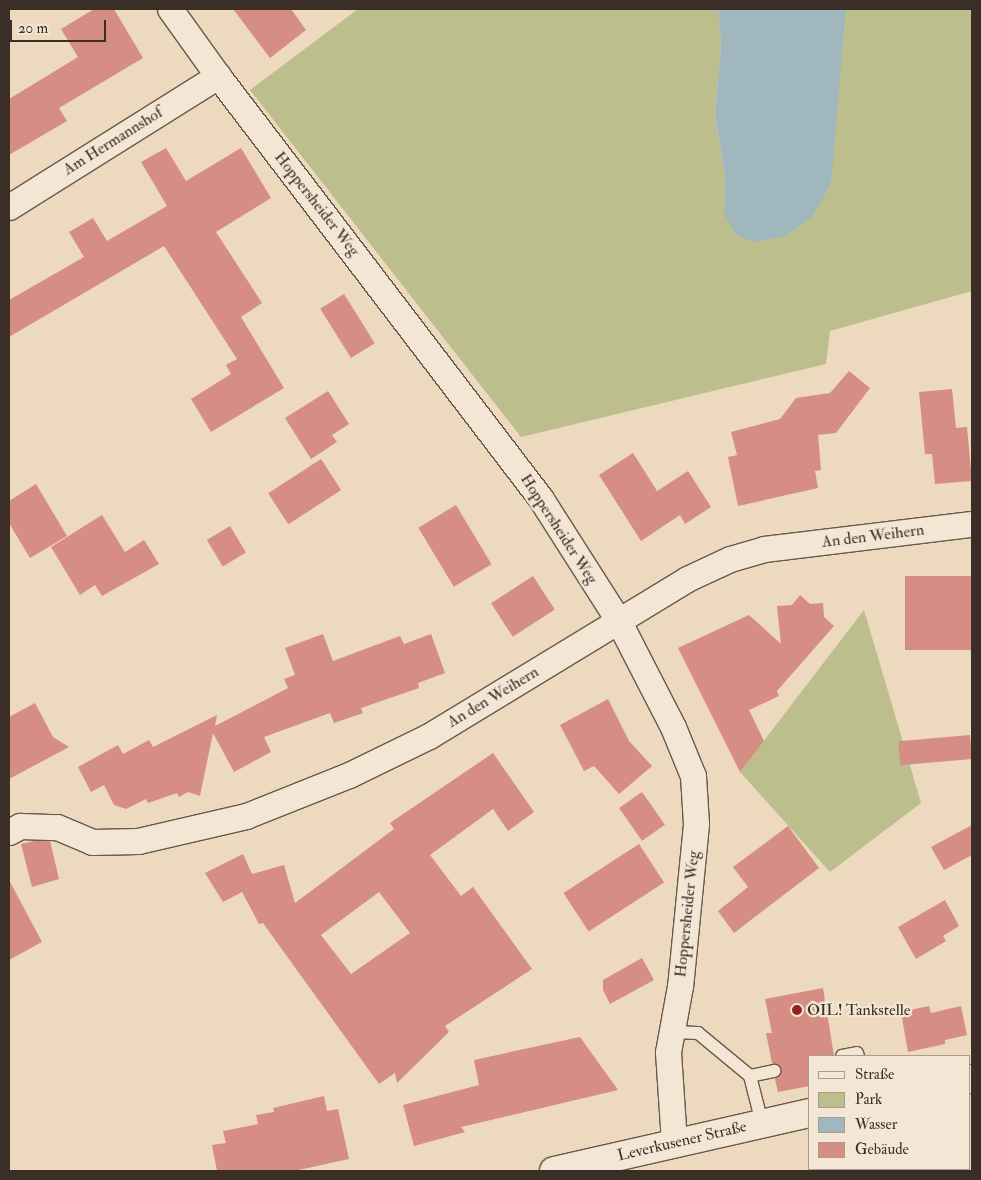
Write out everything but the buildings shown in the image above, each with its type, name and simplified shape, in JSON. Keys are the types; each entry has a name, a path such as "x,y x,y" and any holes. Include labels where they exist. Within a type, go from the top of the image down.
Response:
{"main road":[{"name":"Leverkusener Straße","path":"554,1171 674,1142 808,1113"}],"street":[{"name":"Hoppersheider Weg","path":"170,9 218,76 479,414 541,499 618,620 673,728 693,776 696,824 691,897 668,1052 674,1142"},
{"name":"Am Hermannshof","path":"9,206 218,76"},
{"name":"An den Weihern","path":"9,832 20,826 58,827 92,842 138,841 246,816 349,775 429,736 687,579 730,559 764,549 972,524"}],"lane":[{"path":"671,1032 698,1033 750,1076 762,1123"},
{"path":"750,1076 774,1071"}],"green space":[{"path":"358,9 718,9 721,45 715,114 725,178 724,214 830,183 846,9 972,9 972,291 830,331 826,364 521,437 250,90"},
{"path":"864,610 921,803 830,872 740,772"}],"water":[{"path":"718,9 846,9 831,183 812,217 786,236 753,242 736,234 724,214 725,178 715,114 721,45"}],"place":[{"name":"OIL! Tankstelle","path":"797,1010"}]}
